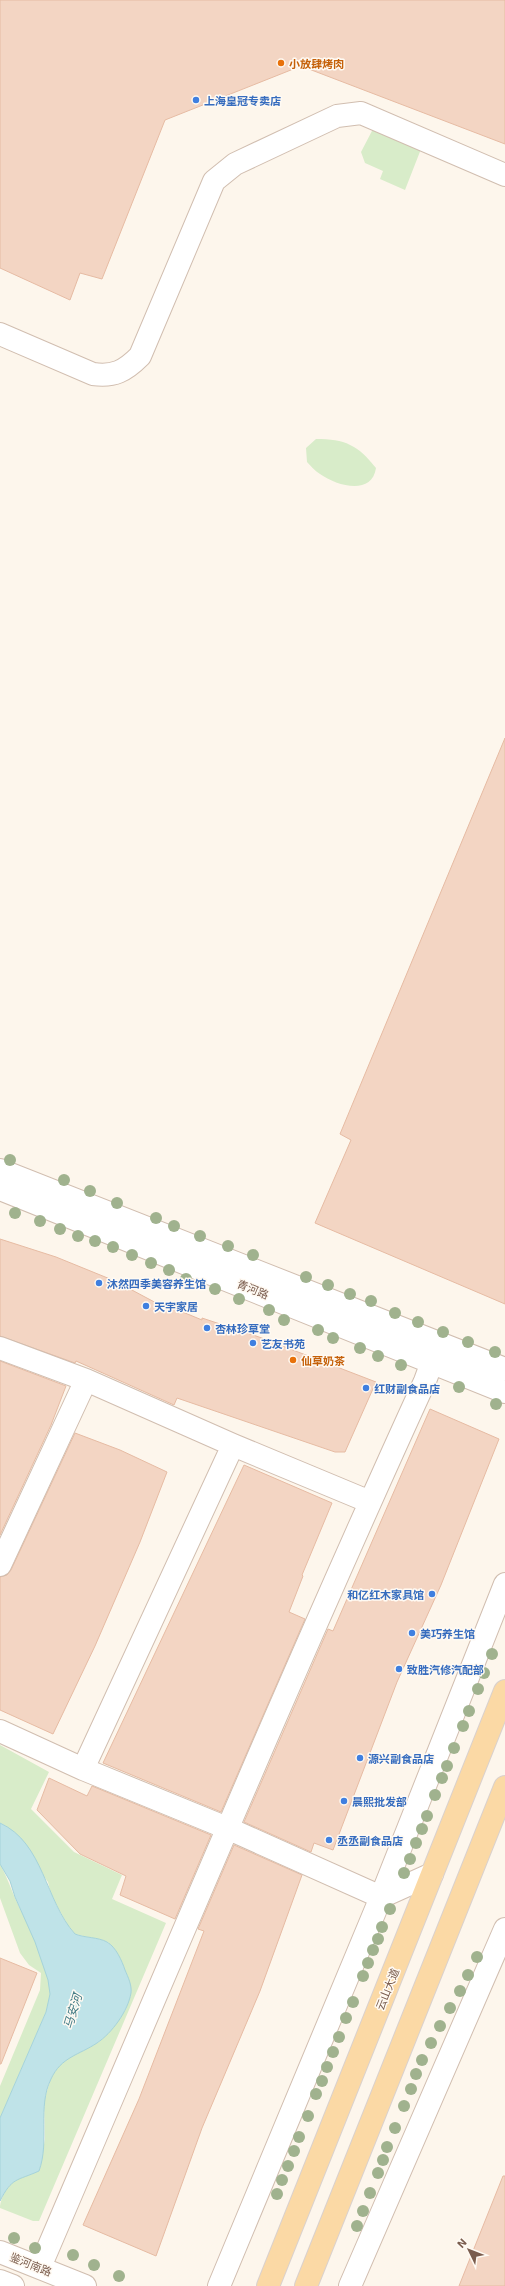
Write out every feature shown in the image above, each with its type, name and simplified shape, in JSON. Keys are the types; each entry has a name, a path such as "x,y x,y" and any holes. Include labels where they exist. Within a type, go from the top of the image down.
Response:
{"main road":[{"name":"云山大道","path":"268,2286 505,1691"},
{"path":"306,2286 505,1787"}],"street":[{"path":"0,321 98,362 112,360 124,354 134,344 190,206 204,180 227,158 296,124 337,107 362,105 505,165"},
{"path":"0,334 93,374 107,376 130,366 140,356 214,181 235,164 337,116 351,113 366,115 505,175"},
{"name":"青河路","path":"0,1170 505,1368"},
{"name":"青河路","path":"0,1189 505,1392"},
{"path":"0,1348 86,1380 233,1445 370,1502"},
{"path":"40,2267 227,1828 370,1502 426,1381 432,1362"},
{"path":"0,1565 86,1380"},
{"path":"83,1769 233,1445"},
{"path":"219,2286 381,1897 505,1584"},
{"path":"0,1731 83,1769 227,1828 381,1897 432,1874"},
{"path":"350,2286 503,1940"},
{"name":"鉴河南路","path":"0,2252 85,2286"},
{"path":"0,2280 13,2286"}],"green space":[{"path":"373,129 421,149 405,190 380,179 383,171 365,163 361,152"},
{"path":"316,439 335,440 357,449 376,468 373,477 368,482 353,486 335,482 320,474 307,462 306,448"},
{"path":"0,1745 49,1772 31,1809 74,1852 122,1875 112,1899 166,1923 39,2221 33,2221 0,2208 0,2204 6,2190 13,2182 23,2176 39,2171 45,2139 44,2101 51,2078 61,2062 99,2042 108,2033 126,2009 130,1985 117,1953 108,1942 75,1934 68,1926 51,1895 48,1882 6,1826 0,1823"},
{"path":"0,1864 43,1957 47,1969 50,1998 46,2012 0,2118 0,2086 40,1990 41,1973 29,1965 20,1953 0,1898"}],"water":[{"name":"马安河","path":"0,1823 15,1832 26,1844 35,1858 65,1921 75,1934 103,1940 113,1947 118,1954 130,1981 131,1993 127,2007 114,2028 103,2039 65,2061 55,2072 47,2090 45,2101 44,2148 39,2171 12,2184 4,2193 0,2201 0,2118 46,2012 50,1994 48,1980 35,1942 15,1897 10,1881 0,1864"}],"building":[{"path":"0,0 505,0 505,144 301,66 165,120 102,279 80,273 70,300 0,268"},
{"path":"505,738 505,1304 315,1223 351,1140 340,1134"},
{"path":"0,1239 56,1257 115,1281 160,1305 161,1303 202,1320 202,1318 259,1337 376,1382 345,1452 335,1452 177,1398 174,1405 76,1361 75,1363 0,1336"},
{"path":"0,1361 66,1386 51,1425 0,1535"},
{"path":"430,1409 499,1439 441,1585 397,1682 333,1850 314,1843 311,1852 244,1822 328,1629 333,1631"},
{"path":"75,1433 120,1450 167,1472 140,1542 95,1646 53,1734 0,1710 0,1577 7,1575 11,1570"},
{"path":"244,1465 332,1503 302,1575 303,1576 289,1612 305,1619 221,1812 103,1763"},
{"path":"49,1778 87,1796 92,1786 211,1835 175,1919 120,1895 126,1876 80,1854 37,1810"},
{"path":"234,1845 302,1875 260,1991 202,2128 156,2256 83,2225 139,2099 204,1931 198,1929"},
{"path":"0,1958 37,1973 1,2064 0,2064"},
{"path":"503,2176 505,2176 505,2286 459,2286"}],"place":[{"name":"小放肆烤肉","path":"281,63"},
{"name":"上海皇冠专卖店","path":"196,100"},
{"name":"沐然四季美容养生馆","path":"99,1283"},
{"name":"天宇家居","path":"146,1306"},
{"name":"杏林珍草堂","path":"207,1328"},
{"name":"艺友书苑","path":"253,1343"},
{"name":"仙草奶茶","path":"293,1360"},
{"name":"红财副食品店","path":"366,1388"},
{"name":"和亿红木家具馆","path":"432,1594"},
{"name":"美巧养生馆","path":"412,1633"},
{"name":"致胜汽修汽配部","path":"399,1669"},
{"name":"源兴副食品店","path":"360,1758"},
{"name":"晨熙批发部","path":"344,1801"},
{"name":"丞丞副食品店","path":"329,1840"}]}
